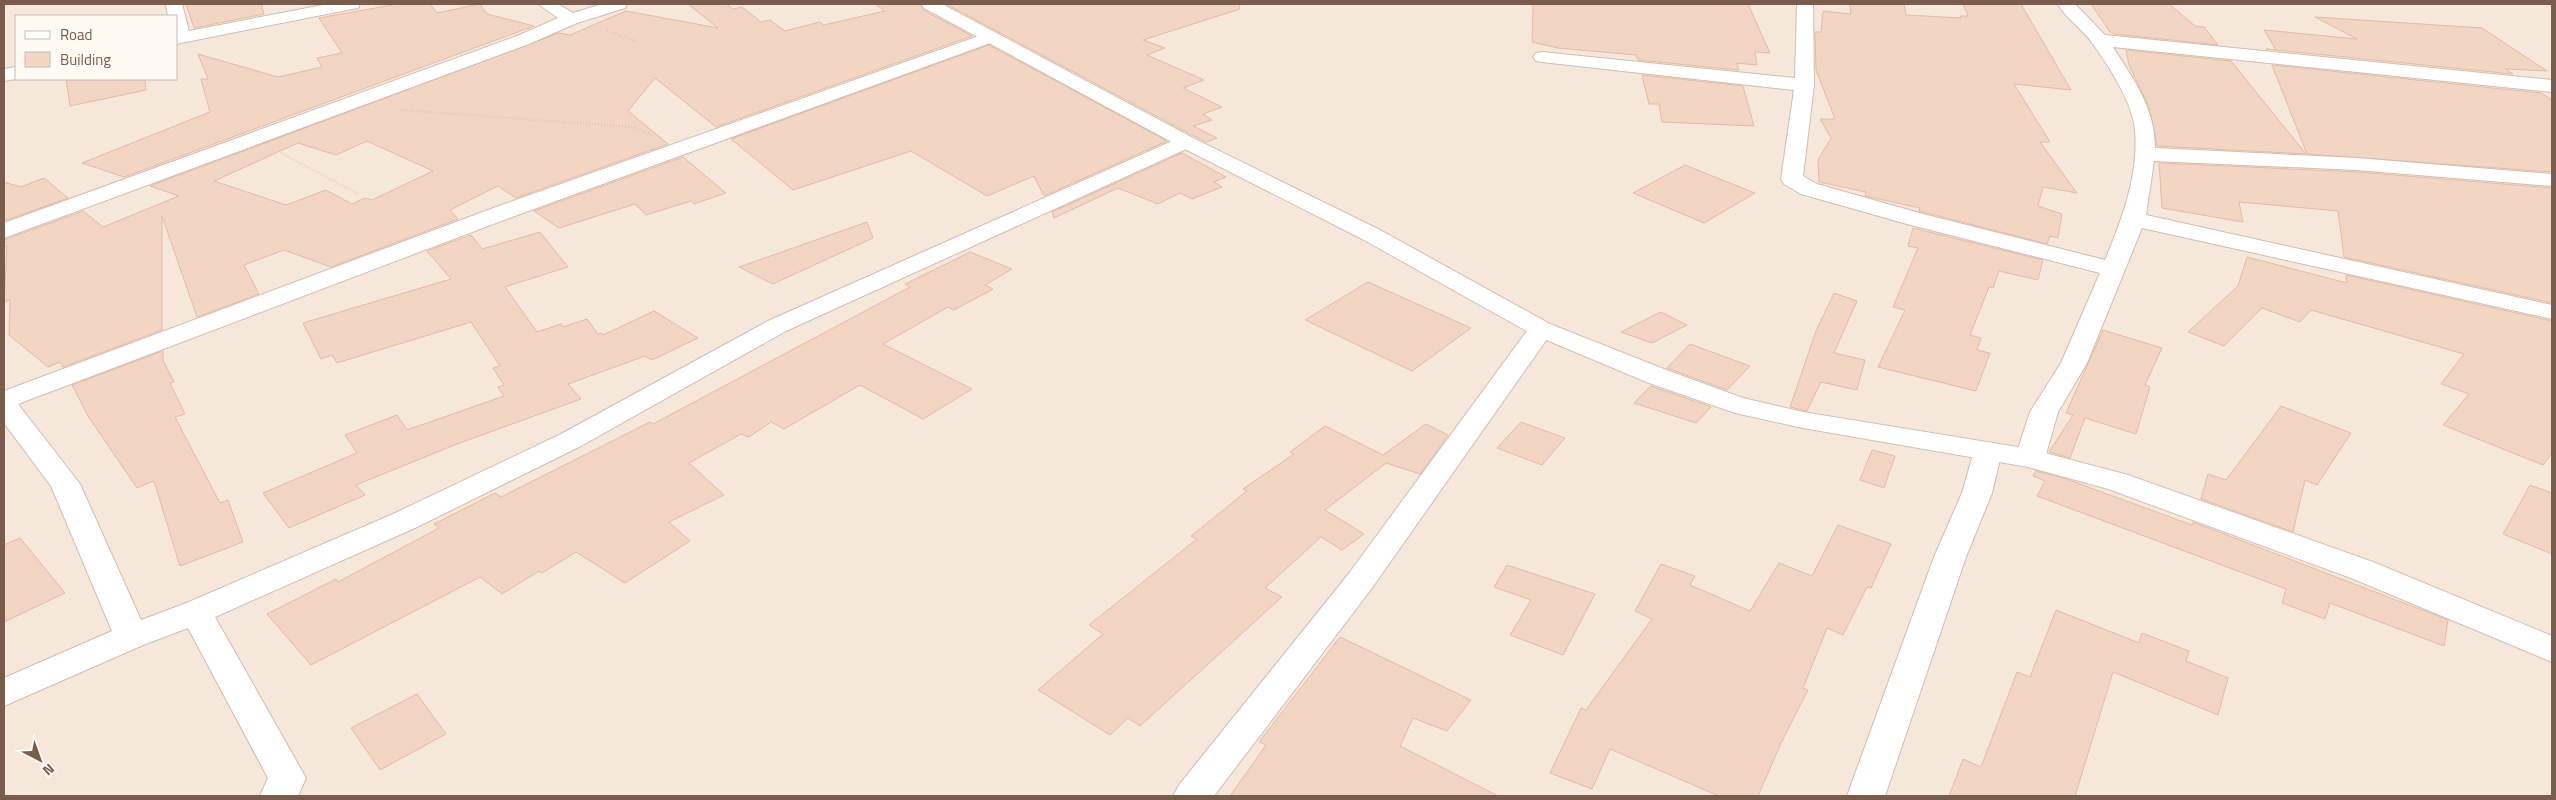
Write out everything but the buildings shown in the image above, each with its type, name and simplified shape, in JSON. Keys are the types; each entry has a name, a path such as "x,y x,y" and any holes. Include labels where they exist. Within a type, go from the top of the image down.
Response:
{"street":[{"path":"179,39 352,4"},
{"path":"546,4 571,18"},
{"path":"4,231 523,40 571,18 619,4"},
{"path":"930,4 1186,142 1372,235 1541,329 1659,377 1735,405 1803,420 2030,458 2118,482 2220,517 2362,570 2552,650"},
{"path":"1805,4 1804,85 1792,179 1798,184 1915,220 2114,269"},
{"path":"2030,458 2044,412 2074,363 2134,219 2145,154 2145,128 2132,92 2100,40 2066,4"},
{"path":"131,636 65,484 4,402 504,212 990,37"},
{"path":"2100,40 2552,86"},
{"path":"1542,57 1804,85"},
{"path":"4,694 131,636 196,612 404,521 572,440 776,326 1186,142"},
{"path":"2145,154 2357,164 2552,180"},
{"path":"2134,219 2552,312"},
{"path":"1192,796 1361,580 1541,329"},
{"path":"1866,796 1950,557 1977,493 1988,450"},
{"path":"196,612 287,778 279,796"}],"path":[{"path":"352,104 418,112 632,127 683,148"},
{"path":"255,139 360,195"}],"shaded area":[{"path":"4,4 2552,4 2552,796 4,796"}]}
